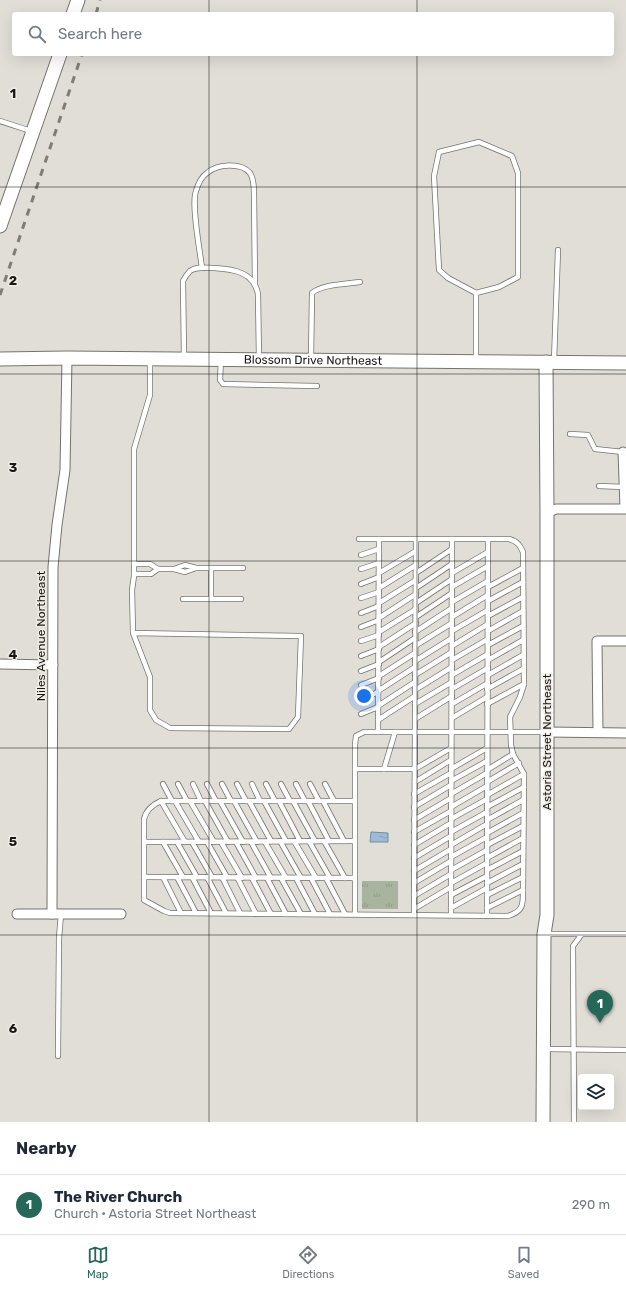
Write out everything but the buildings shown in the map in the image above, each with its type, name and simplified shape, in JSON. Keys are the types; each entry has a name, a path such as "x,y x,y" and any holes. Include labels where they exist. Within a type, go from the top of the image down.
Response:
{"street":[{"path":"74,12 78,0"},
{"path":"0,226 59,56"},
{"name":"Blossom Drive Northeast","path":"0,359 66,358 150,360 626,363"},
{"name":"Niles Avenue Northeast","path":"57,914 53,567 65,470 66,358"},
{"name":"Astoria Street Northeast","path":"543,1122 544,934 547,915 547,513 550,363"},
{"path":"547,513 556,508 626,509 623,452"},
{"path":"598,732 597,642 626,641"},
{"path":"0,664 53,665"},
{"path":"546,732 626,733"},
{"path":"17,914 121,914"}],"lane":[{"path":"0,121 33,132"},
{"path":"479,142 512,156 518,173 518,277 499,287 476,294 448,278 439,270 434,176 439,152 479,142"},
{"path":"202,268 195,212 195,193 200,180 207,173 224,166 235,166 246,170 251,174 253,182 255,284 258,294 259,360"},
{"path":"550,363 558,250"},
{"path":"184,360 183,281 190,271 202,268 230,269 246,275 255,284"},
{"path":"311,361 312,292 326,286 360,282"},
{"path":"476,294 476,362"},
{"path":"133,633 301,636 298,717 289,729 170,728 156,720 150,710 150,677 133,633 132,590 134,574 134,449 150,395 150,360"},
{"path":"221,360 220,380 223,384 317,386"},
{"path":"570,434 588,435 595,449 623,452"},
{"path":"599,486 624,487"},
{"path":"355,801 161,801 148,809 145,814 144,900 170,913 508,916 519,911 523,904 524,774 513,754 511,745 510,717 520,697 524,684 523,552 519,544 509,539 360,539"},
{"path":"378,732 379,539"},
{"path":"414,915 416,539"},
{"path":"451,915 452,539"},
{"path":"487,916 488,539"},
{"path":"361,555 379,548"},
{"path":"416,573 452,549"},
{"path":"361,584 379,575 416,551"},
{"path":"452,573 488,552"},
{"path":"361,569 379,563"},
{"path":"134,564 150,564 158,569 174,569 185,572 196,568 243,568"},
{"path":"416,588 452,564"},
{"path":"361,598 379,590 416,565"},
{"path":"452,587 488,566"},
{"path":"211,568 211,599"},
{"path":"488,587 523,568"},
{"path":"134,574 151,574 158,569"},
{"path":"416,603 452,579"},
{"path":"361,613 379,604 416,580"},
{"path":"452,602 488,581"},
{"path":"488,602 523,582"},
{"path":"361,627 379,619 416,594"},
{"path":"416,617 452,594"},
{"path":"452,617 488,595"},
{"path":"488,616 523,597"},
{"path":"183,600 241,599"},
{"path":"416,632 452,608"},
{"path":"361,642 379,634 416,609"},
{"path":"452,631 488,610"},
{"path":"488,631 523,611"},
{"path":"361,656 379,648 416,623"},
{"path":"415,646 452,623"},
{"path":"452,646 488,624"},
{"path":"488,646 523,626"},
{"path":"361,670 379,663 416,638"},
{"path":"415,661 452,638"},
{"path":"452,660 488,639"},
{"path":"488,660 523,640"},
{"path":"415,675 452,652"},
{"path":"361,685 378,677 415,653"},
{"path":"452,675 488,654"},
{"path":"488,675 523,655"},
{"path":"361,700 378,692 415,667"},
{"path":"415,690 452,667"},
{"path":"452,689 488,668"},
{"path":"487,690 524,669"},
{"path":"361,714 378,706 415,682"},
{"path":"415,704 452,682"},
{"path":"452,704 488,683"},
{"path":"487,704 524,684"},
{"path":"378,720 415,696"},
{"path":"415,719 452,696"},
{"path":"452,718 487,697"},
{"path":"355,914 356,736 364,732 546,732"},
{"path":"384,769 395,732"},
{"path":"355,769 415,769 451,748"},
{"path":"414,794 487,748"},
{"path":"414,820 513,754"},
{"path":"415,782 451,760"},
{"path":"414,807 487,760"},
{"path":"414,832 519,763"},
{"path":"414,845 524,774"},
{"path":"163,784 199,842"},
{"path":"178,784 214,842"},
{"path":"193,784 228,842"},
{"path":"207,784 243,842"},
{"path":"222,784 257,842"},
{"path":"237,784 271,841"},
{"path":"252,784 286,841"},
{"path":"266,784 300,841"},
{"path":"281,784 315,841"},
{"path":"296,784 345,878"},
{"path":"310,784 344,841"},
{"path":"325,784 334,801"},
{"path":"414,858 487,809 524,787"},
{"path":"414,871 487,822 524,800"},
{"path":"161,801 185,842"},
{"path":"414,883 487,835 524,813"},
{"path":"414,896 487,848 524,826"},
{"path":"414,909 487,860 523,838"},
{"path":"280,841 315,914"},
{"path":"294,841 330,914"},
{"path":"309,841 346,914"},
{"path":"144,842 355,841"},
{"path":"163,842 196,913"},
{"path":"177,842 211,913"},
{"path":"192,842 226,913"},
{"path":"206,842 240,913"},
{"path":"221,842 256,914"},
{"path":"236,842 270,914"},
{"path":"251,842 286,914"},
{"path":"265,842 284,878 300,914"},
{"path":"451,896 523,851"},
{"path":"451,908 523,864"},
{"path":"144,877 355,878"},
{"path":"163,877 181,913"},
{"path":"487,896 523,877"},
{"path":"487,908 523,890"},
{"path":"57,914 59,938 58,1056"},
{"path":"544,934 626,934"},
{"path":"574,1122 573,946 582,934"},
{"path":"544,1049 626,1050"}],"green space":[{"path":"362,881 398,881 398,909 362,909"}],"water":[{"path":"371,832 388,833 388,842 370,842"}],"railway":[{"path":"97,12 100,0"},
{"path":"0,295 81,56"}],"place":[{"name":"The River Church","path":"600,1023"}]}
